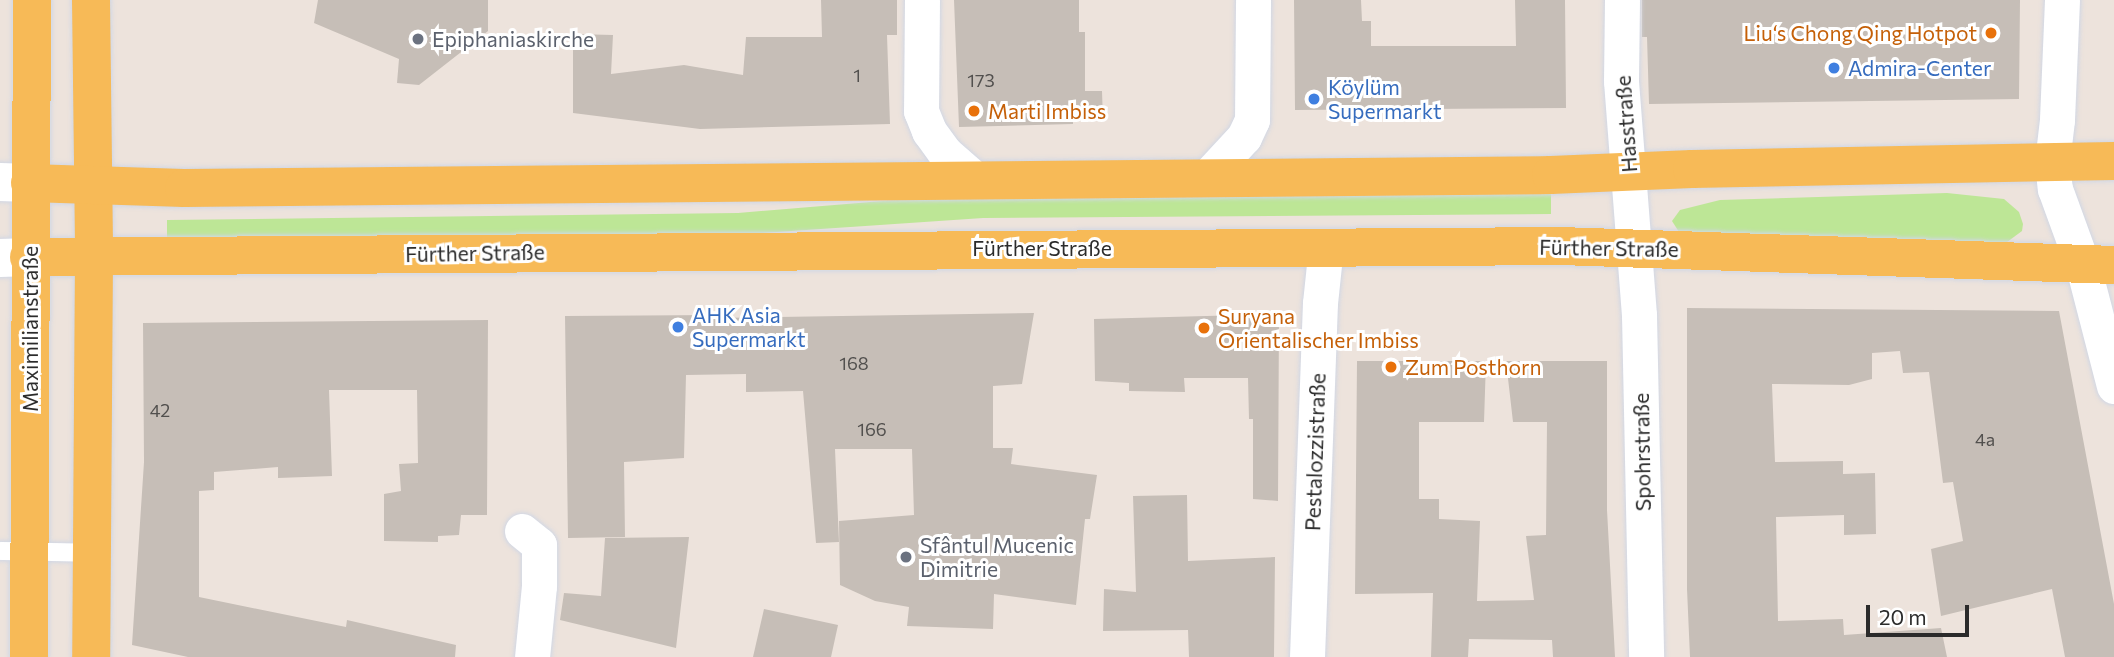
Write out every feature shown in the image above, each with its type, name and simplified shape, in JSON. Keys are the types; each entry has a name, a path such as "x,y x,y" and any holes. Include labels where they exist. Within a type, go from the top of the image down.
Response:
{"main road":[{"name":"Maximilianstraße","path":"29,657 16,551 15,183 32,0"},
{"path":"91,0 94,655"},
{"path":"15,183 93,187 1551,175 2114,161"},
{"name":"Fürther Straße","path":"15,257 1326,246 1632,248 2099,266"}],"street":[{"path":"922,0 921,111 929,131 945,153 976,180"},
{"path":"1206,178 1244,137 1252,120 1253,0"},
{"name":"Hasstraße","path":"1622,0 1621,81 1630,172 1632,248"},
{"path":"2062,0 2057,120 2052,162 2055,189 2099,266 2114,386"},
{"name":"Pestalozzistraße","path":"1307,657 1320,303 1326,246"},
{"name":"Spohrstraße","path":"1632,248 1639,315 1646,657"},
{"path":"522,531 539,545 539,586 532,657"}],"lane":[{"path":"16,551 92,553"}],"green space":[{"path":"1551,191 1551,214 983,218 748,234 167,239 167,220 738,213 967,194"},
{"path":"1947,193 2004,199 2019,212 2022,231 2003,245 1679,232 1672,221 1680,210 1720,200"}],"building":[{"name":"Epiphaniaskirche","path":"318,0 488,0 488,31 419,85 397,83 399,59 314,23"},
{"path":"821,0 897,0 897,35 887,35 890,124 700,129 573,113 573,34 613,35 611,74 684,65 743,75 746,37 822,37"},
{"path":"954,0 1079,0 1079,32 1085,32 1085,91 1102,91 1103,120 1073,120 1073,124 959,127"},
{"path":"1294,0 1361,0 1362,21 1371,21 1371,46 1516,46 1515,0 1565,0 1566,108 1295,110"},
{"name":"Admira-Center","path":"1642,0 2020,0 2019,99 1649,104 1647,37 1642,37"},
{"path":"1687,308 2059,311 2114,604 2114,657 2065,657 2052,589 1941,616 1931,549 1963,541 1953,482 1943,483 1929,372 1903,373 1900,351 1872,353 1872,379 1849,385 1772,384 1775,462 1843,461 1843,474 1875,473 1876,534 1844,535 1844,515 1776,517 1778,621 1843,619 1844,635 1941,628 1947,657 1690,657 1687,589"},
{"path":"1034,313 1022,384 993,386 993,448 1013,448 1011,464 1097,475 1090,519 1085,519 1076,605 994,594 993,629 907,626 909,607 875,601 840,585 839,521 914,515 912,449 835,449 839,542 816,543 803,391 746,392 746,374 686,375 684,458 624,462 625,537 568,538 565,316 717,315 716,318"},
{"path":"1279,314 1278,501 1253,499 1253,419 1249,419 1248,378 1184,378 1185,392 1129,391 1129,383 1095,381 1094,319"},
{"path":"488,320 487,515 461,515 459,535 438,536 438,542 384,541 384,494 401,491 399,464 418,463 417,390 329,390 332,476 278,478 278,467 214,472 214,490 199,491 199,597 346,627 347,620 456,645 455,657 188,657 132,645 144,462 143,323"},
{"path":"1357,361 1486,361 1484,422 1419,422 1419,499 1439,499 1439,519 1480,521 1477,601 1534,600 1526,536 1546,535 1547,422 1513,422 1506,361 1607,361 1607,510 1615,657 1553,657 1552,640 1469,639 1468,657 1431,657 1433,593 1355,594"},
{"path":"1187,495 1188,561 1275,557 1274,657 1189,657 1188,630 1103,631 1104,589 1136,592 1133,496"},
{"path":"689,537 676,648 560,620 564,593 601,596 605,538"},
{"path":"764,609 838,625 831,657 753,657"}],"place":[{"name":"Liu‘s Chong Qing Hotpot","path":"1991,33"},
{"name":"Epiphaniaskirche","path":"418,39"},
{"name":"Admira-Center","path":"1834,68"},
{"name":"Köylüm Supermarkt","path":"1314,99"},
{"name":"Marti Imbiss","path":"974,111"},
{"name":"AHK Asia Supermarkt","path":"678,327"},
{"name":"Suryana Orientalischer Imbiss","path":"1204,328"},
{"name":"Zum Posthorn","path":"1391,367"},
{"name":"Sfântul Mucenic Dimitrie","path":"906,557"}]}
